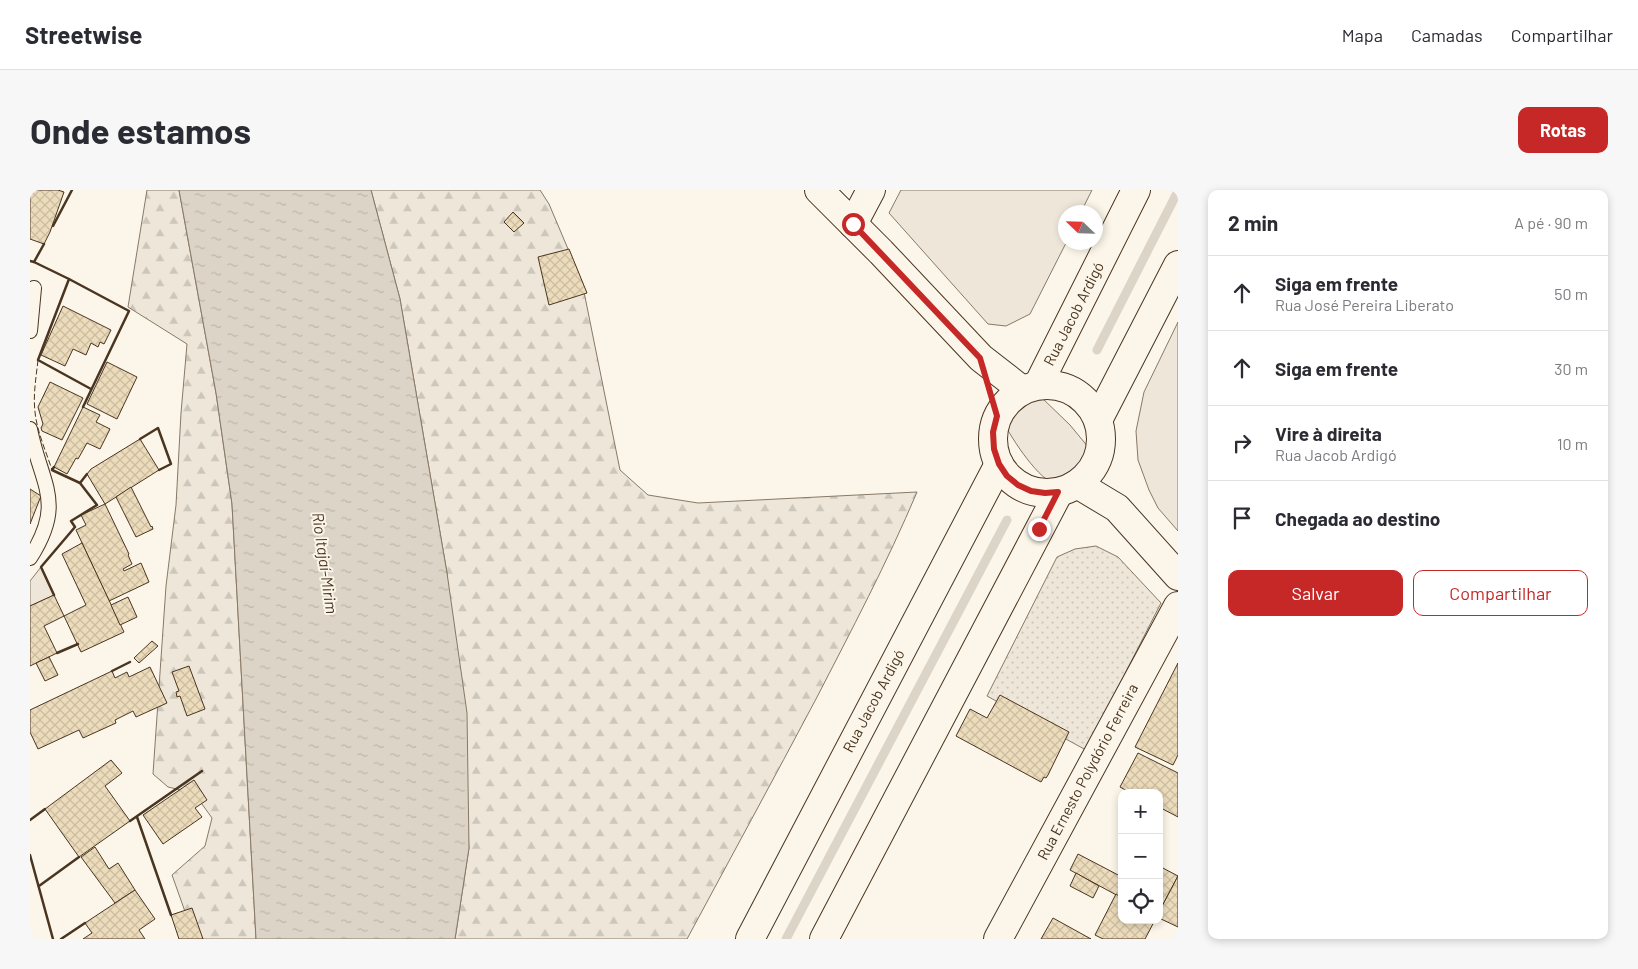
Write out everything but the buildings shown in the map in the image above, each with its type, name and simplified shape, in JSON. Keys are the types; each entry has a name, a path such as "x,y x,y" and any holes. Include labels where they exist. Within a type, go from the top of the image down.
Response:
{"main road":[{"path":"819,190 980,358 1030,388"},
{"path":"853,224 871,190"},
{"name":"Rua Jacob Ardigó","path":"1030,388 1136,190"},
{"path":"1098,420 1178,265"},
{"path":"980,358 997,416"},
{"path":"824,939 1068,488 1091,470 1099,454 1101,435 1098,420 1091,407 1068,388 1053,384 1030,388 1006,403 997,416 993,432 994,449 999,464 1007,476 1018,485 1031,491 1045,493 1068,488 1117,508"},
{"path":"1099,454 1117,508 1178,576"},
{"name":"Rua Jacob Ardigó","path":"750,939 999,464"},
{"name":"Rua Ernesto Polydório Ferreira","path":"998,939 1178,606"}],"lane":[{"path":"30,331 34,288"},
{"path":"30,429 48,493 50,507 40,543 30,558"}],"green space":[{"path":"147,190 179,190 216,393 232,504 256,939 193,939 193,934 172,875 205,846 212,818 194,793 168,787 153,774 166,586 176,505 187,344 128,307"},
{"path":"371,190 540,190 549,204 582,282 620,470 648,495 698,503 917,492 881,571 842,648 687,939 455,939 469,848 447,573 400,299"},
{"path":"901,190 1092,190 1084,205 1058,205 1058,250 1062,250 1030,314 1006,326 988,324 889,213"},
{"path":"1178,322 1178,531 1158,508 1149,490 1138,460 1136,431 1144,392"},
{"path":"1039,395 1070,425 1089,448 1084,462 1079,469 1067,479 1058,483 1042,476 1019,448 1004,423 1017,403"},
{"path":"1096,546 1118,557 1161,603 1086,750 987,696 1057,557 1075,549"},
{"path":"41,567 54,595 30,606 30,581"}],"water":[{"name":"Rio Itajaí-Mirim","path":"179,190 371,190 400,299 447,573 467,713 469,848 455,939 256,939 232,504 216,393"}],"waterway":[{"path":"1097,350 1178,191"},
{"path":"786,939 1007,520"}],"fence":[{"path":"38,360 34,406 40,434 52,470"}],"wall":[{"path":"53,226 72,190"},
{"path":"30,261 34,262 44,244"},
{"path":"34,262 69,279 38,360 91,389"},
{"path":"69,279 129,311 83,407"},
{"path":"140,439 158,428 171,464 159,470"},
{"path":"54,467 52,470 80,483 97,505 71,521 75,527 41,567 54,595"},
{"path":"80,483 87,474"},
{"path":"57,653 78,644"},
{"path":"112,671 130,662"},
{"path":"130,821 202,771"},
{"path":"30,820 45,809"},
{"path":"137,817 171,915"},
{"path":"30,855 53,939"},
{"path":"39,886 79,857"},
{"path":"61,939 85,923"}],"route":[{"path":"853,224 980,358 997,416 993,432 994,449 999,464 1007,476 1018,485 1031,491 1058,492 1039,529"}]}
